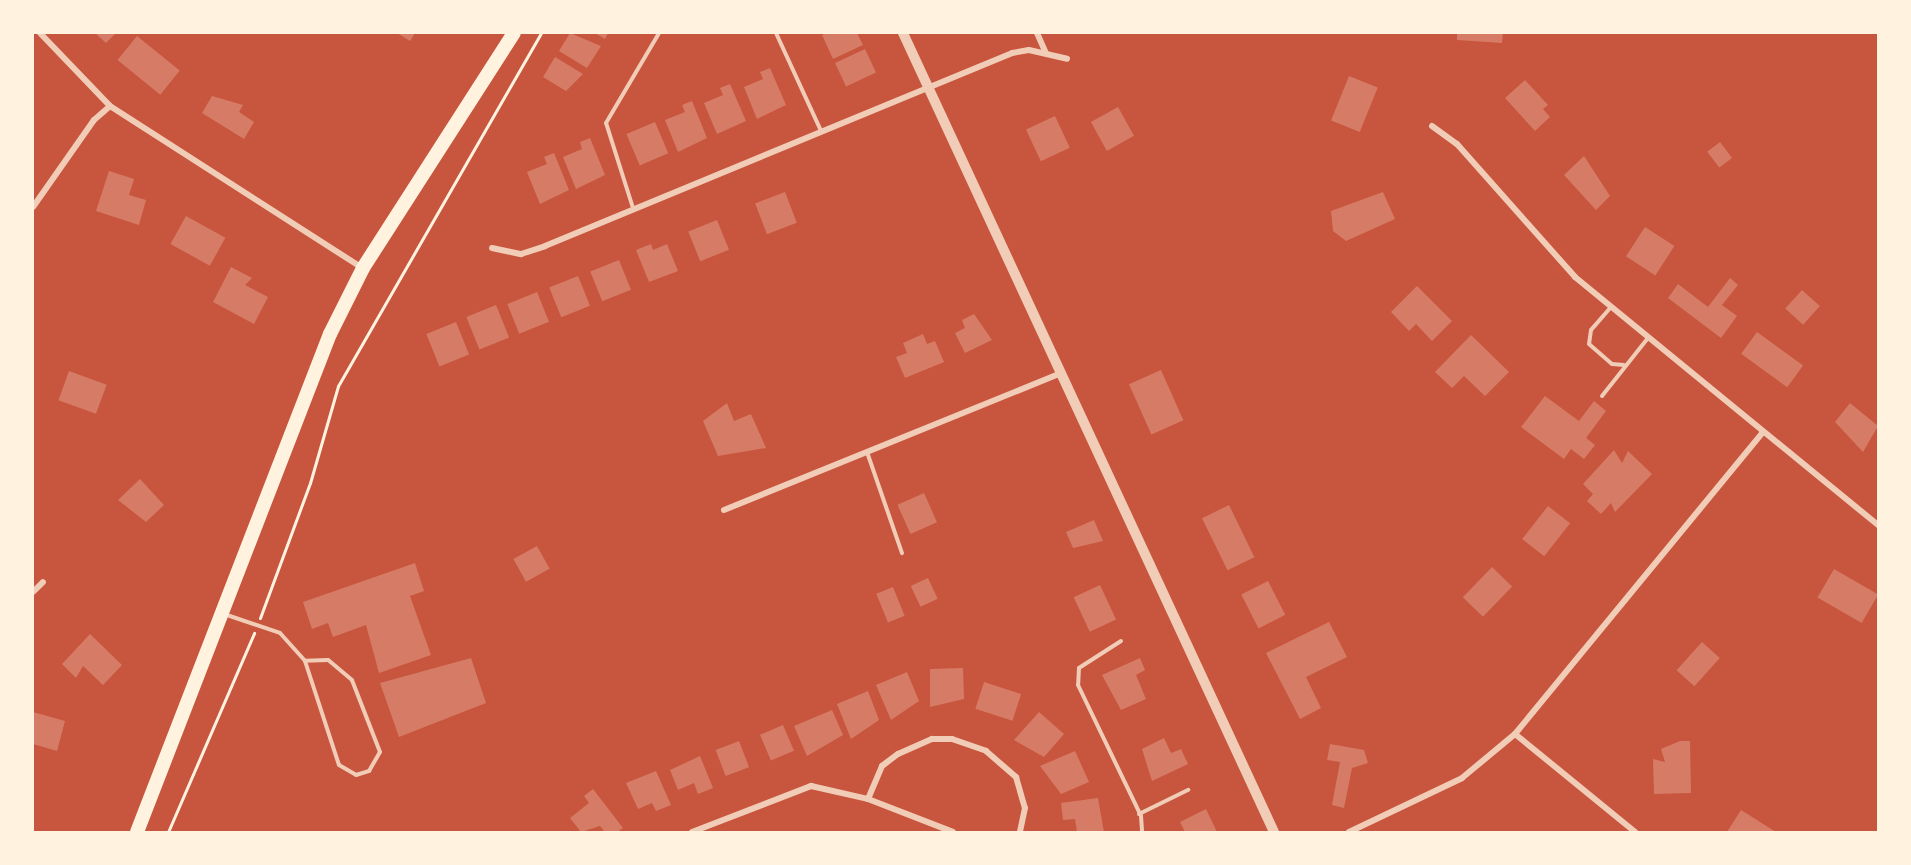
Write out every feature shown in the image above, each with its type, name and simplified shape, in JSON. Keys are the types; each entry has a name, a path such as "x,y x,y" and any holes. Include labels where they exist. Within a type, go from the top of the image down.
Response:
{"main road":[{"path":"137,832 223,613 308,382 363,268 514,33"}],"street":[{"path":"40,33 110,106 363,268"},
{"path":"903,33 1275,832"},
{"path":"1037,33 1046,53"},
{"path":"492,248 521,254 1012,53 1046,53 1067,59"},
{"path":"33,207 94,120 110,106"},
{"path":"1432,126 1457,144 1559,261 1648,338 1878,525"},
{"path":"724,510 1061,373"},
{"path":"1349,832 1462,778 1515,734 1763,432"},
{"path":"33,592 43,582"},
{"path":"1515,734 1635,832"},
{"path":"868,799 882,766 898,754 932,739 952,739 986,751 1016,777 1025,808 1020,832"},
{"path":"692,832 811,786 868,799 941,830 953,832"}],"lane":[{"path":"633,208 606,123 659,33"},
{"path":"776,33 821,131"},
{"path":"1611,307 1591,330 1589,344 1612,363 1624,365"},
{"path":"1602,396 1624,365 1648,338"},
{"path":"867,452 902,553"},
{"path":"223,613 280,633 304,661 339,765 356,775 369,771 380,752 352,680 328,660 304,661"},
{"path":"1121,641 1079,668 1078,685 1139,814 1142,832"},
{"path":"1139,814 1188,790"}],"path":[{"path":"310,483 349,365 541,33"},
{"path":"168,832 187,784"}],"building":[{"path":"95,33 116,33 106,43"},
{"path":"397,33 415,33 410,41"},
{"path":"570,33 601,46 587,68 559,51"},
{"path":"595,33 608,33 605,39"},
{"path":"857,33 863,45 833,59 822,35"},
{"path":"1457,33 1503,33 1502,43 1457,40"},
{"path":"137,36 180,71 160,95 117,60"},
{"path":"865,49 876,73 846,87 835,63"},
{"path":"555,57 583,74 566,91 543,77"},
{"path":"770,68 786,105 757,119 744,87 763,79 760,72"},
{"path":"1349,76 1378,88 1360,132 1331,121"},
{"path":"1525,80 1548,105 1543,109 1550,117 1535,131 1505,98"},
{"path":"730,84 746,121 717,134 704,103 723,95 720,88"},
{"path":"212,96 243,105 239,112 254,122 244,139 202,113"},
{"path":"692,101 707,138 678,152 665,120 685,112 682,105"},
{"path":"1118,107 1134,136 1107,151 1091,122"},
{"path":"1055,116 1070,148 1041,161 1026,130"},
{"path":"655,122 668,153 640,165 626,134"},
{"path":"590,138 605,175 576,189 563,157 582,149 580,142"},
{"path":"1720,142 1732,158 1719,168 1707,152"},
{"path":"554,153 569,190 540,204 527,172 547,164 544,157"},
{"path":"1584,156 1610,196 1596,210 1564,175"},
{"path":"109,171 134,179 129,195 146,200 139,225 96,211"},
{"path":"785,192 797,223 767,234 755,203"},
{"path":"1383,192 1395,219 1346,241 1333,231 1331,211"},
{"path":"186,216 225,238 210,266 170,244"},
{"path":"717,220 729,250 700,261 688,232"},
{"path":"1645,227 1674,246 1655,275 1626,256"},
{"path":"651,244 653,250 667,244 678,271 649,282 636,250"},
{"path":"619,260 631,290 602,301 590,272"},
{"path":"231,267 252,278 245,285 268,297 254,324 213,302"},
{"path":"578,276 590,306 561,317 549,288"},
{"path":"1730,278 1738,285 1722,305 1737,316 1721,338 1668,298 1678,284 1708,307"},
{"path":"1417,286 1452,321 1432,341 1416,324 1409,331 1391,312"},
{"path":"1802,290 1820,306 1803,325 1785,309"},
{"path":"537,292 549,322 519,334 507,304"},
{"path":"496,305 509,337 479,349 466,317"},
{"path":"974,314 992,340 965,353 955,333 965,328 962,320"},
{"path":"456,322 469,354 439,366 426,334"},
{"path":"1757,332 1803,366 1787,387 1741,354"},
{"path":"923,334 927,344 935,341 944,362 905,378 896,357 907,353 903,343"},
{"path":"1471,335 1509,372 1485,396 1464,376 1452,388 1435,372"},
{"path":"1161,370 1183,420 1151,434 1129,384"},
{"path":"69,371 107,385 96,414 58,400"},
{"path":"1545,396 1579,421 1594,401 1606,411 1586,438 1595,445 1584,459 1571,449 1564,459 1521,427"},
{"path":"727,403 734,421 751,414 766,448 718,456 703,421"},
{"path":"1850,403 1878,426 1863,452 1835,422"},
{"path":"1614,450 1622,463 1628,451 1652,474 1615,512 1611,503 1601,514 1587,501 1593,494 1583,484"},
{"path":"140,479 164,505 146,522 118,500"},
{"path":"924,493 937,522 911,534 898,505"},
{"path":"1229,505 1254,557 1227,570 1202,518"},
{"path":"1548,506 1570,523 1544,556 1522,539"},
{"path":"1094,520 1103,541 1073,548 1066,532"},
{"path":"537,546 550,569 526,582 513,559"},
{"path":"415,563 424,591 410,596 431,655 379,673 366,625 333,637 328,623 312,629 303,602"},
{"path":"1492,567 1512,586 1483,617 1463,597"},
{"path":"1834,569 1878,594 1862,623 1818,598"},
{"path":"928,578 938,599 921,607 911,586"},
{"path":"1268,581 1285,615 1259,628 1241,595"},
{"path":"1100,585 1116,619 1090,632 1074,597"},
{"path":"893,587 905,616 888,622 876,594"},
{"path":"1329,622 1347,657 1306,677 1321,708 1300,719 1266,653"},
{"path":"90,634 122,665 103,685 83,666 76,678 62,664"},
{"path":"1702,642 1720,658 1694,686 1677,670"},
{"path":"471,658 486,703 399,737 380,683"},
{"path":"1140,658 1145,670 1136,675 1146,699 1121,710 1102,675"},
{"path":"963,668 964,699 930,707 930,669"},
{"path":"907,672 919,701 891,720 876,685"},
{"path":"984,682 1021,694 1012,721 975,709"},
{"path":"868,691 879,720 851,739 837,704"},
{"path":"832,710 843,735 807,756 794,726"},
{"path":"33,712 65,721 57,751 33,744"},
{"path":"1039,712 1064,734 1044,757 1014,740"},
{"path":"783,725 794,751 771,761 760,735"},
{"path":"1164,738 1171,753 1181,749 1188,764 1152,781 1142,749"},
{"path":"739,741 749,767 726,776 716,750"},
{"path":"1680,741 1690,741 1691,793 1654,794 1653,759 1665,762 1661,749"},
{"path":"1330,744 1364,750 1368,763 1352,768 1344,808 1332,805 1340,762 1327,760"},
{"path":"1075,751 1089,782 1061,794 1040,766"},
{"path":"700,756 713,788 698,794 694,783 678,790 670,770"},
{"path":"656,771 671,805 656,811 652,803 638,809 626,783"},
{"path":"593,789 623,828 617,832 605,832 600,826 581,832 570,818 589,803 584,796"},
{"path":"1098,798 1104,832 1077,832 1075,819 1063,820 1061,803"},
{"path":"1206,809 1217,832 1185,832 1180,822"},
{"path":"1741,810 1776,832 1727,832"}]}
